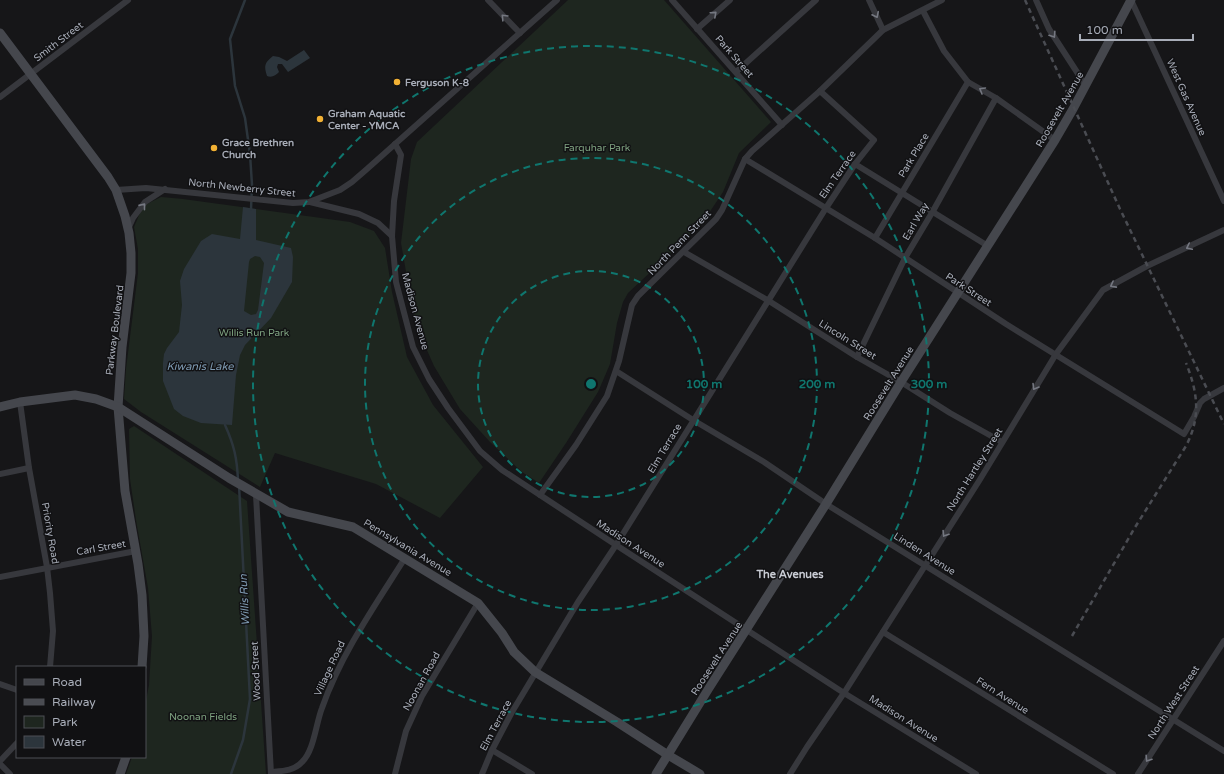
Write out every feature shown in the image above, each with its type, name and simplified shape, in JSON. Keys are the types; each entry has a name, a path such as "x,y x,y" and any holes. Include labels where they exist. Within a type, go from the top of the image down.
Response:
{"street":[{"name":"Smith Street","path":"0,97 128,0"},
{"path":"488,0 520,33"},
{"name":"North Newberry Street","path":"116,190 146,188 293,203 310,202 340,190 352,182 396,144 557,0"},
{"name":"Park Street","path":"672,0 782,125"},
{"path":"697,29 730,0"},
{"path":"736,72 816,0"},
{"path":"869,0 883,30"},
{"name":"North Penn Street","path":"540,495 576,446 607,396 616,371 632,305 638,296 716,219 722,210 745,158 820,91 883,30 942,0"},
{"path":"1036,0 1049,29 1086,86"},
{"name":"Roosevelt Avenue","path":"656,774 901,382 1055,140 1086,86 1131,0"},
{"name":"West Gas Avenue","path":"1131,0 1224,201"},
{"path":"922,11 944,51 968,82 996,98 1055,140"},
{"name":"Parkway Boulevard","path":"0,33 90,152 116,190 128,229 132,273 122,347 118,407 125,491 136,551 144,614 142,666"},
{"name":"Park Place","path":"875,238 968,82"},
{"name":"Elm Terrace","path":"482,774 492,750 535,672 578,602 616,545 826,208 855,164 874,140 820,91"},
{"name":"Earl Way","path":"857,357 905,258 996,98"},
{"name":"Madison Avenue","path":"396,144 401,155 394,201 392,236 396,282 413,347 429,379 448,408 480,451 502,470 746,630 844,693 976,774"},
{"name":"Park Street","path":"745,158 875,238 958,293 1184,434 1200,403 1224,388"},
{"path":"855,164 988,246"},
{"path":"128,229 145,202 165,190"},
{"path":"310,202 359,214 378,223 392,236"},
{"name":"North Hartley Street","path":"790,774 926,565 1056,354 1103,290 1147,266 1224,230"},
{"name":"Lincoln Street","path":"684,252 769,301 857,357 901,382 950,413 1002,442"},
{"name":"Linden Avenue","path":"616,371 693,420 764,462 826,504 926,565 1173,721 1224,751"},
{"name":"Pennsylvania Avenue","path":"0,407 20,402 75,395 96,399 118,407 229,478 288,512 353,527 478,603 502,633 514,652 535,672 700,774"},
{"name":"Priority Road","path":"20,402 29,468 47,567 53,631 50,666"},
{"path":"0,474 29,468"},
{"name":"Wood Street","path":"252,492 271,773"},
{"name":"Carl Street","path":"0,577 136,551"},
{"name":"Village Road","path":"271,773 292,769 302,762 309,752 322,708 348,649 405,558"},
{"name":"Noonan Road","path":"395,774 406,731 422,696 478,603"},
{"name":"Fern Avenue","path":"883,632 1114,774"},
{"name":"North West Street","path":"1138,774 1224,641"},
{"path":"0,684 16,690"},
{"path":"10,774 0,763 16,744"},
{"path":"492,750 532,774"},
{"path":"120,774 126,758"}],"green space":[{"name":"Farquhar Park","path":"568,0 664,0 771,122 739,153 723,192 701,225 628,293 623,302 617,323 610,364 598,392 539,483 522,472 490,442 460,409 434,366 415,323 401,243 411,159 417,142"},
{"name":"Willis Run Park","path":"161,197 350,222 374,231 385,248 392,292 407,357 433,405 483,467 440,518 376,484 275,453 260,487 141,412 124,399 126,369 138,273 138,249 134,227 143,206"},
{"name":"Noonan Fields","path":"134,426 247,501 266,774 126,774 132,758 146,758 146,701 149,685 152,636 148,588 130,479 129,429"}],"water":[{"path":"304,50 310,58 288,72 282,64 278,64 277,67 279,72 269,77 267,76 265,70 266,65 273,56 287,61"},
{"name":"Kiwanis Lake","path":"243,207 256,209 256,240 291,248 293,257 292,282 271,318 245,345 240,355 236,375 232,425 201,423 183,416 174,409 163,381 164,354 179,332 182,305 180,281 184,269 201,241 212,234 240,239","holes":["255,256 260,257 264,263 258,310 256,314 251,315 244,311 249,262 250,259"]}],"waterway":[{"path":"245,0 230,39 235,86 245,118 250,154 252,185 251,209"},
{"name":"Willis Run","path":"225,425 231,439 237,465 238,480"},
{"name":"Willis Run","path":"231,774 243,740 250,699 239,485"}],"railway":[{"path":"1025,0 1120,209 1224,424"},
{"path":"1072,636 1134,529 1186,446 1191,435 1196,415 1196,405 1193,385 1186,363"}],"place":[{"name":"Ferguson K-8","path":"397,82"},
{"name":"Graham Aquatic Center - YMCA","path":"320,119"},
{"name":"Grace Brethren Church","path":"214,148"}],"district":[{"name":"The Avenues","path":"790,574"}]}
